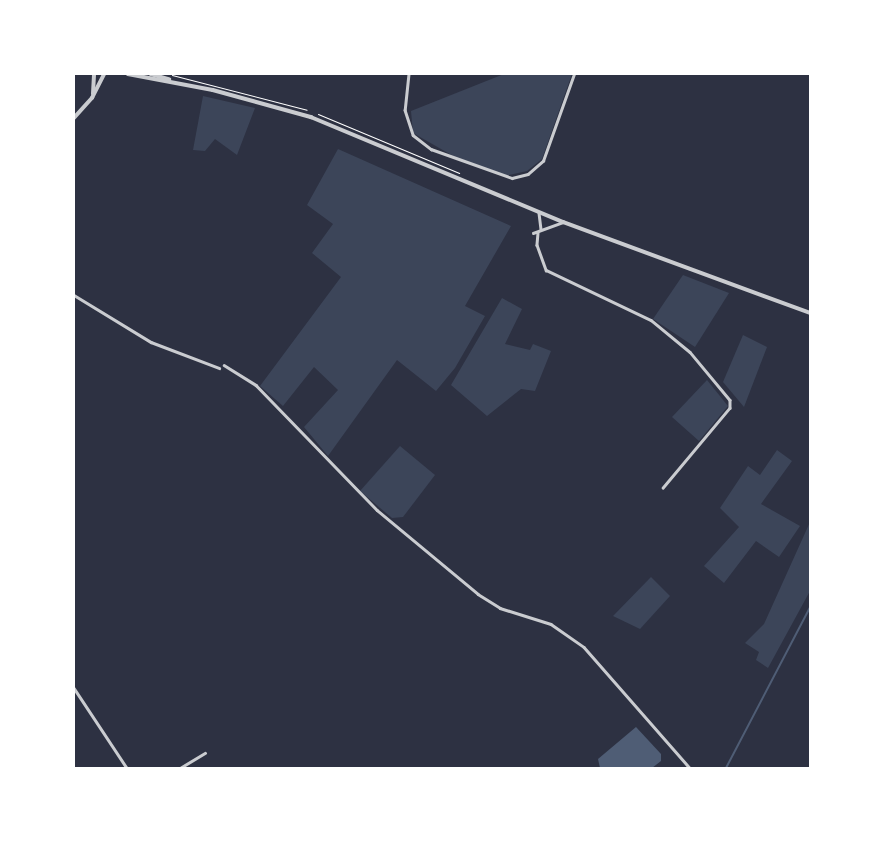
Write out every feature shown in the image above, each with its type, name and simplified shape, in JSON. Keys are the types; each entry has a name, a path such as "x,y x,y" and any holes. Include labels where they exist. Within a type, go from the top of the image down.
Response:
{"street":[{"path":"92,97 100,74"},
{"path":"74,118 92,97 100,74"},
{"path":"128,74 185,83"},
{"path":"151,74 319,120 539,213 810,313"},
{"path":"409,74 405,110 413,135 430,149 512,178 528,174 543,161 574,74"},
{"path":"539,213 537,245 546,270 651,320 690,352 730,400 727,413 663,488"},
{"path":"537,232 563,222"},
{"path":"74,295 151,342 219,368"},
{"path":"224,365 256,385 357,491 429,556 489,602 551,624 584,647 690,768"},
{"path":"74,688 127,768"},
{"path":"180,768 205,753"}],"shaded area":[{"path":"504,74 572,74 542,159 527,171 505,176 462,161 413,133 411,111"},
{"path":"203,96 255,108 237,155 215,139 205,151 193,150"},
{"path":"338,149 511,226 465,306 485,316 455,368 436,391 397,360 328,456 304,427 338,390 314,367 283,406 260,386 341,277 312,253 333,224 307,205"},
{"path":"683,275 729,293 695,347 653,319"},
{"path":"502,298 522,309 505,344 530,350 533,344 551,351 535,391 521,389 487,416 451,385"},
{"path":"743,335 767,347 744,407 723,382"},
{"path":"707,380 728,406 699,441 672,417"},
{"path":"400,446 435,475 403,517 392,518 360,491"},
{"path":"777,450 792,461 761,504 800,526 779,557 756,541 724,583 704,566 739,527 720,508 748,466 760,475"},
{"path":"810,522 810,591 768,668 756,660 759,652 745,643 764,624"},
{"path":"651,577 670,596 640,629 613,616"},
{"path":"636,727 661,754 661,761 652,768 600,768 598,759"}],"waterway":[{"path":"726,768 810,607"}]}
